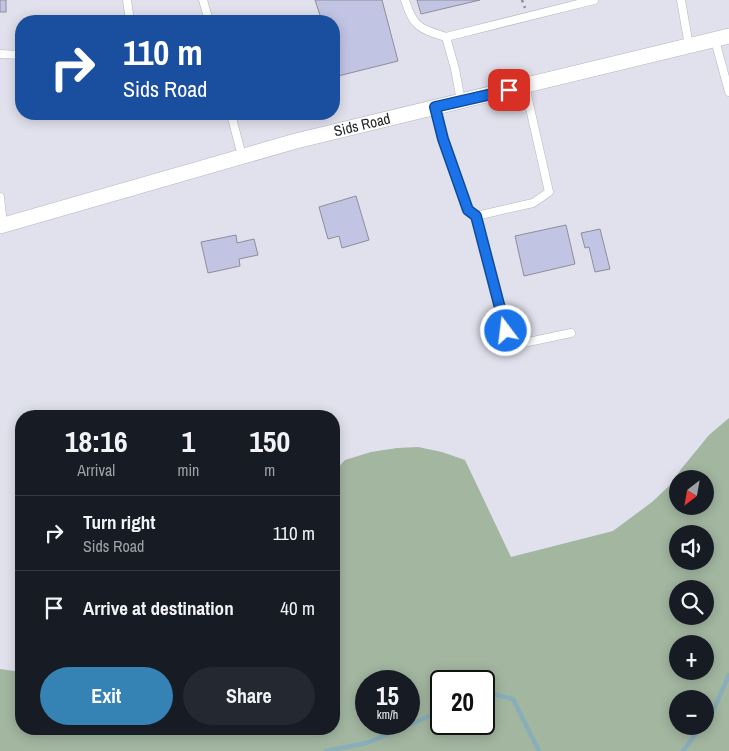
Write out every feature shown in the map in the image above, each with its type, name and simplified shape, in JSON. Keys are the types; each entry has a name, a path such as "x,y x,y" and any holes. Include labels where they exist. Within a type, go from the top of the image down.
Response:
{"street":[{"name":"Sids Road","path":"2,225 296,141 722,38"}],"lane":[{"path":"127,0 129,15"},
{"path":"203,0 207,15"},
{"path":"405,0 409,14 416,25 446,37 594,0"},
{"path":"681,0 690,46"},
{"path":"446,37 462,101"},
{"path":"722,38 729,92"},
{"path":"0,54 15,54"},
{"path":"476,216 533,203 549,192 525,86"},
{"path":"435,107 443,139 468,210 476,216 506,331 514,345 571,333"},
{"path":"233,120 242,156"},
{"path":"0,197 2,225"}],"green space":[{"path":"729,418 729,751 0,751 0,669 15,671 15,735 340,735 340,465 345,460 371,452 418,447 442,452 465,460 511,557 613,531 652,502 669,486 669,515 714,515 714,470 681,470 709,435"}],"building":[{"path":"0,0 6,0 6,12 0,12"},
{"path":"315,0 382,0 398,61 340,76 340,15 320,15"},
{"path":"417,0 480,0 421,14"},
{"path":"356,196 369,240 342,248 339,236 328,239 319,207"},
{"path":"566,225 575,264 524,276 515,236"},
{"path":"600,229 610,269 595,272 589,247 585,248 581,233"},
{"path":"236,235 237,243 254,239 258,255 239,259 240,266 208,273 201,242"}],"waterway":[{"path":"714,709 729,675"},
{"path":"495,695 513,699 539,751"},
{"path":"326,751 367,743 430,716"},
{"path":"683,751 695,735"}],"route":[{"path":"506,331 476,216 468,210 443,139 435,107 509,90"}]}
